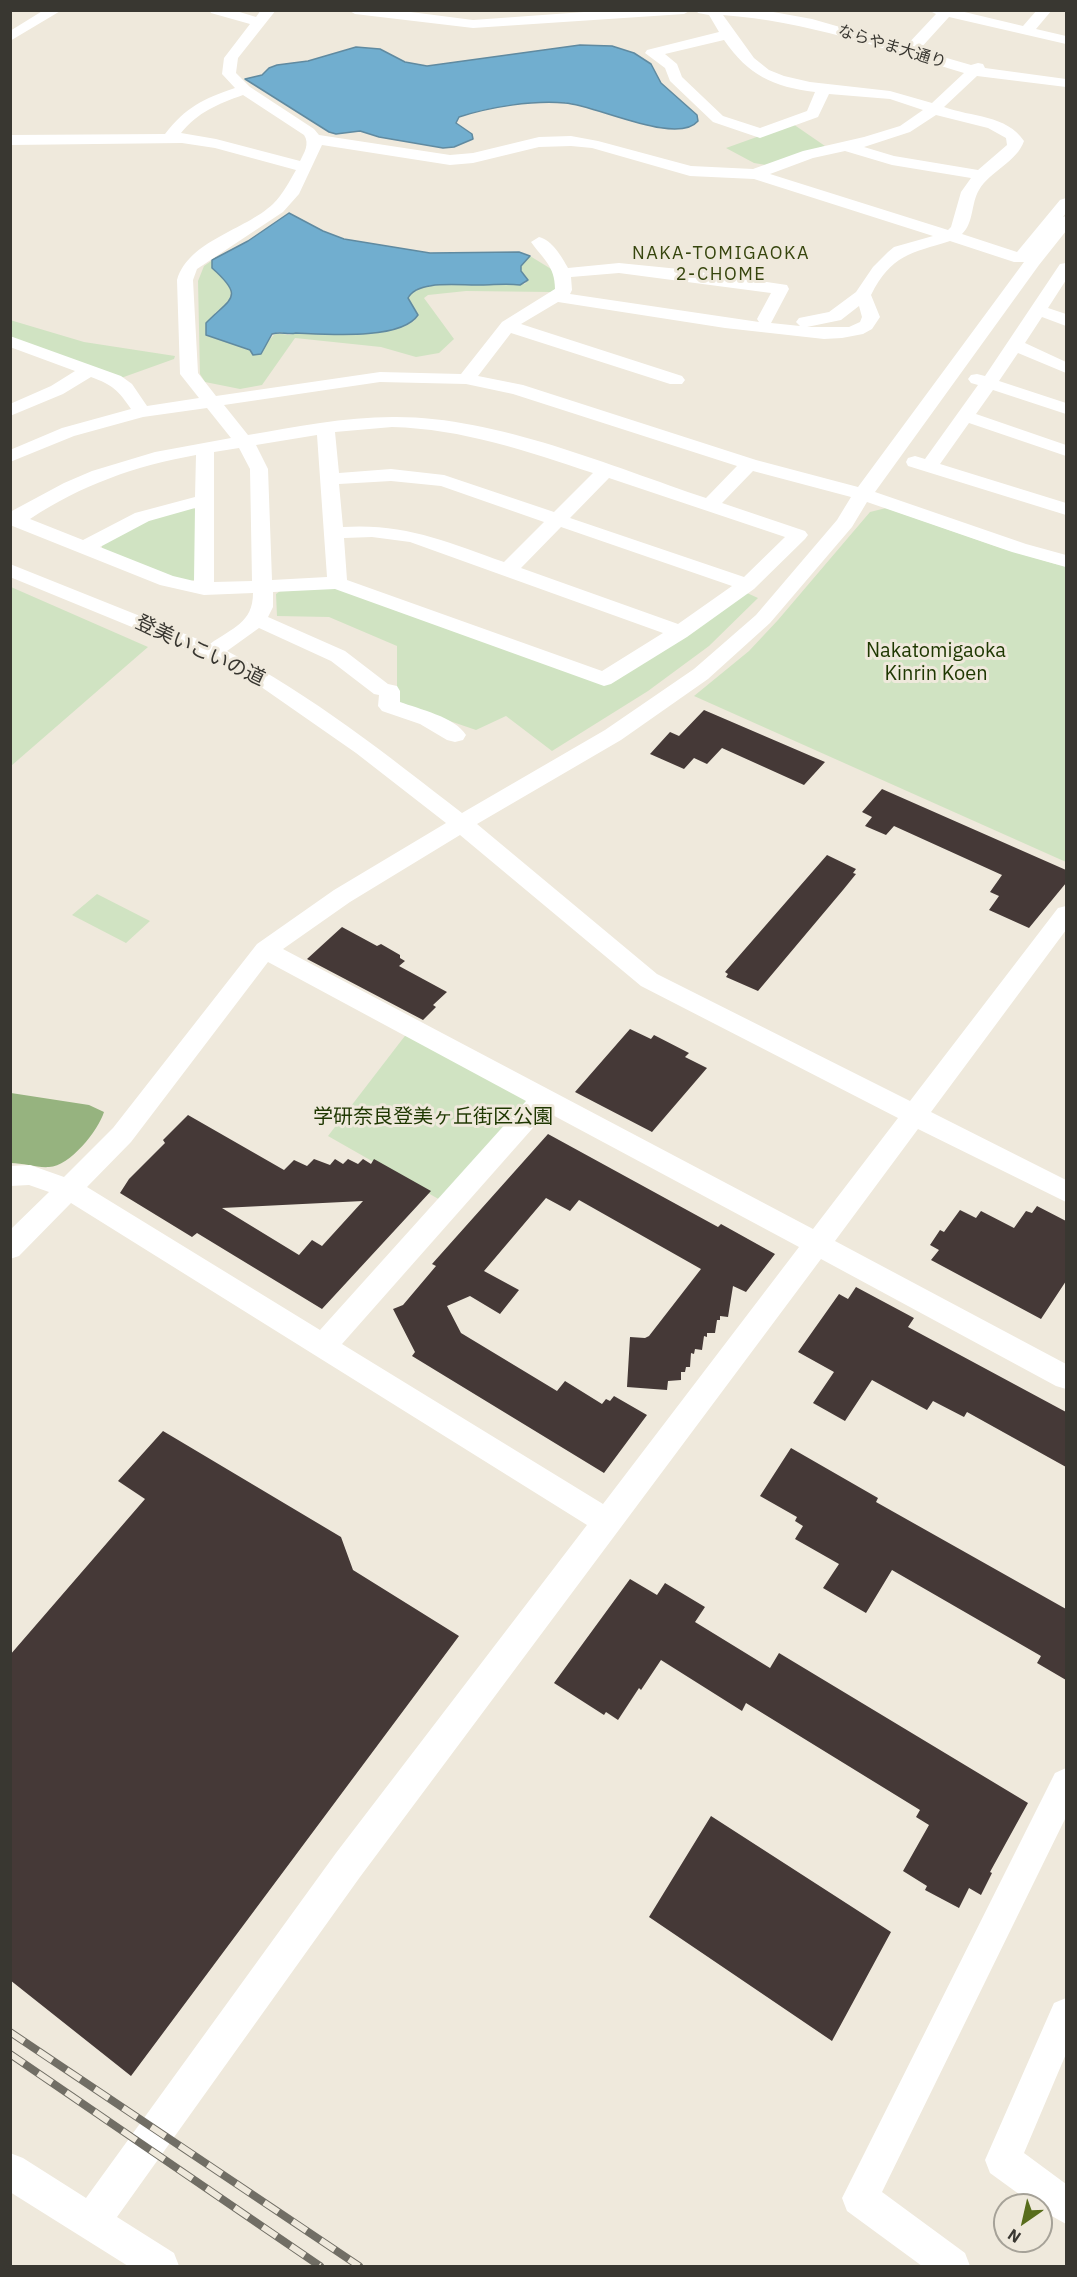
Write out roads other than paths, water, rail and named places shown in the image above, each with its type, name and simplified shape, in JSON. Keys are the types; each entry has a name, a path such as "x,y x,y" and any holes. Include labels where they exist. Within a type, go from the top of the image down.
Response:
{"street":[{"path":"10,37 55,10"},
{"path":"216,10 264,16"},
{"path":"355,10 473,24 541,16 684,10"},
{"path":"387,10 477,21 630,10"},
{"name":"ならやま大通り","path":"703,10 752,13 812,23 911,50"},
{"path":"754,10 816,20 976,69 1066,81"},
{"path":"1027,30 1046,10"},
{"path":"561,287 766,319 809,322 835,316 863,295 870,281 893,255 916,244 950,236 959,230 969,192 981,176 1014,147 1016,141 1013,136 1002,128 889,95 790,83 764,73 751,65 713,11"},
{"path":"911,50 940,12 1066,40"},
{"path":"264,16 231,58 228,67 232,80 298,124 314,138 450,160 473,158 529,143 571,141 603,146 690,171 755,174 1020,258 1066,203"},
{"path":"729,34 652,53 666,61 672,67 675,78 718,119 760,133 813,114 824,87"},
{"path":"755,174 809,154 904,129 934,109 976,69"},
{"path":"170,137 193,110 245,90"},
{"path":"10,140 170,137 216,144 304,167"},
{"path":"212,652 257,620 263,607 260,475 255,458 189,374 185,280 189,267 202,256 277,209 291,194 314,149 314,138"},
{"path":"846,146 892,160 981,176"},
{"path":"10,1248 122,1135 265,950 342,896 613,735 676,693 727,653 763,619 844,523 862,494 894,455 1033,261 1063,231"},
{"path":"538,242 556,260 561,287"},
{"path":"466,379 508,326 561,287 619,268 782,289 766,319"},
{"path":"933,460 965,416 983,381 1064,275"},
{"path":"561,287 759,327 842,333 861,328 870,320 863,295"},
{"path":"1036,310 1053,314 1066,321"},
{"path":"508,326 676,380"},
{"path":"10,341 90,370 121,384 131,393 142,412"},
{"path":"1013,344 1066,368"},
{"path":"10,411 57,390 90,370"},
{"path":"10,457 68,432 142,412 380,377 466,379 517,389 749,464 862,494 1019,548 1066,561"},
{"path":"983,381 1066,409"},
{"path":"10,397 28,404"},
{"path":"965,416 1066,451"},
{"path":"393,422 452,426 513,440 798,535 747,585 680,632 604,679 337,582 204,589 167,581 13,519 62,490 100,473 141,460 205,447 326,429 393,422"},
{"path":"326,429 337,582"},
{"path":"204,589 205,447"},
{"path":"894,455 933,460 1066,495"},
{"path":"933,460 1066,509"},
{"path":"710,505 749,464"},
{"path":"507,571 605,471"},
{"path":"331,479 391,475 431,478 456,484 747,585"},
{"path":"85,548 136,518 171,507 205,501"},
{"path":"335,533 372,531 405,534 680,632"},
{"name":"登美いこいの道","path":"10,570 212,652 264,679 311,710 462,824 649,980 1066,1192"},
{"path":"257,620 338,656 381,689 390,691 389,706 428,719 455,735"},
{"path":"91,2222 348,1865 1066,915"},
{"path":"265,950 1066,1377"},
{"path":"324,1345 544,1098"},
{"path":"10,1176 30,1175 69,1189 607,1522"},
{"path":"952,2266 860,2198 1066,1784"},
{"path":"1066,2014 1003,2160 1066,2206"},
{"path":"10,2171 161,2266"}],"water":[{"path":"580,45 612,46 634,53 651,64 661,83 697,115 698,121 688,127 673,129 635,122 579,105 553,102 526,103 498,107 459,117 456,123 472,134 473,139 454,147 443,148 379,137 360,131 336,134 329,132 245,79 262,75 269,68 277,65 308,61 356,47 380,49 405,62 427,66"},
{"path":"289,213 344,239 430,253 519,252 530,256 521,266 521,271 528,280 520,285 441,285 421,288 408,298 418,315 409,323 396,329 342,335 275,333 272,334 261,354 253,355 250,350 206,335 206,323 231,297 229,286 212,268 212,260 248,241"}],"railway":[{"path":"10,2032 359,2266"},
{"path":"10,2054 320,2266"}],"district":[{"name":"NAKA-TOMIGAOKA 2-CHOME","path":"721,264"}],"park label":[{"name":"Nakatomigaoka Kinrin Koen","path":"936,662"},
{"name":"学研奈良登美ヶ丘街区公園","path":"433,1117"}]}
